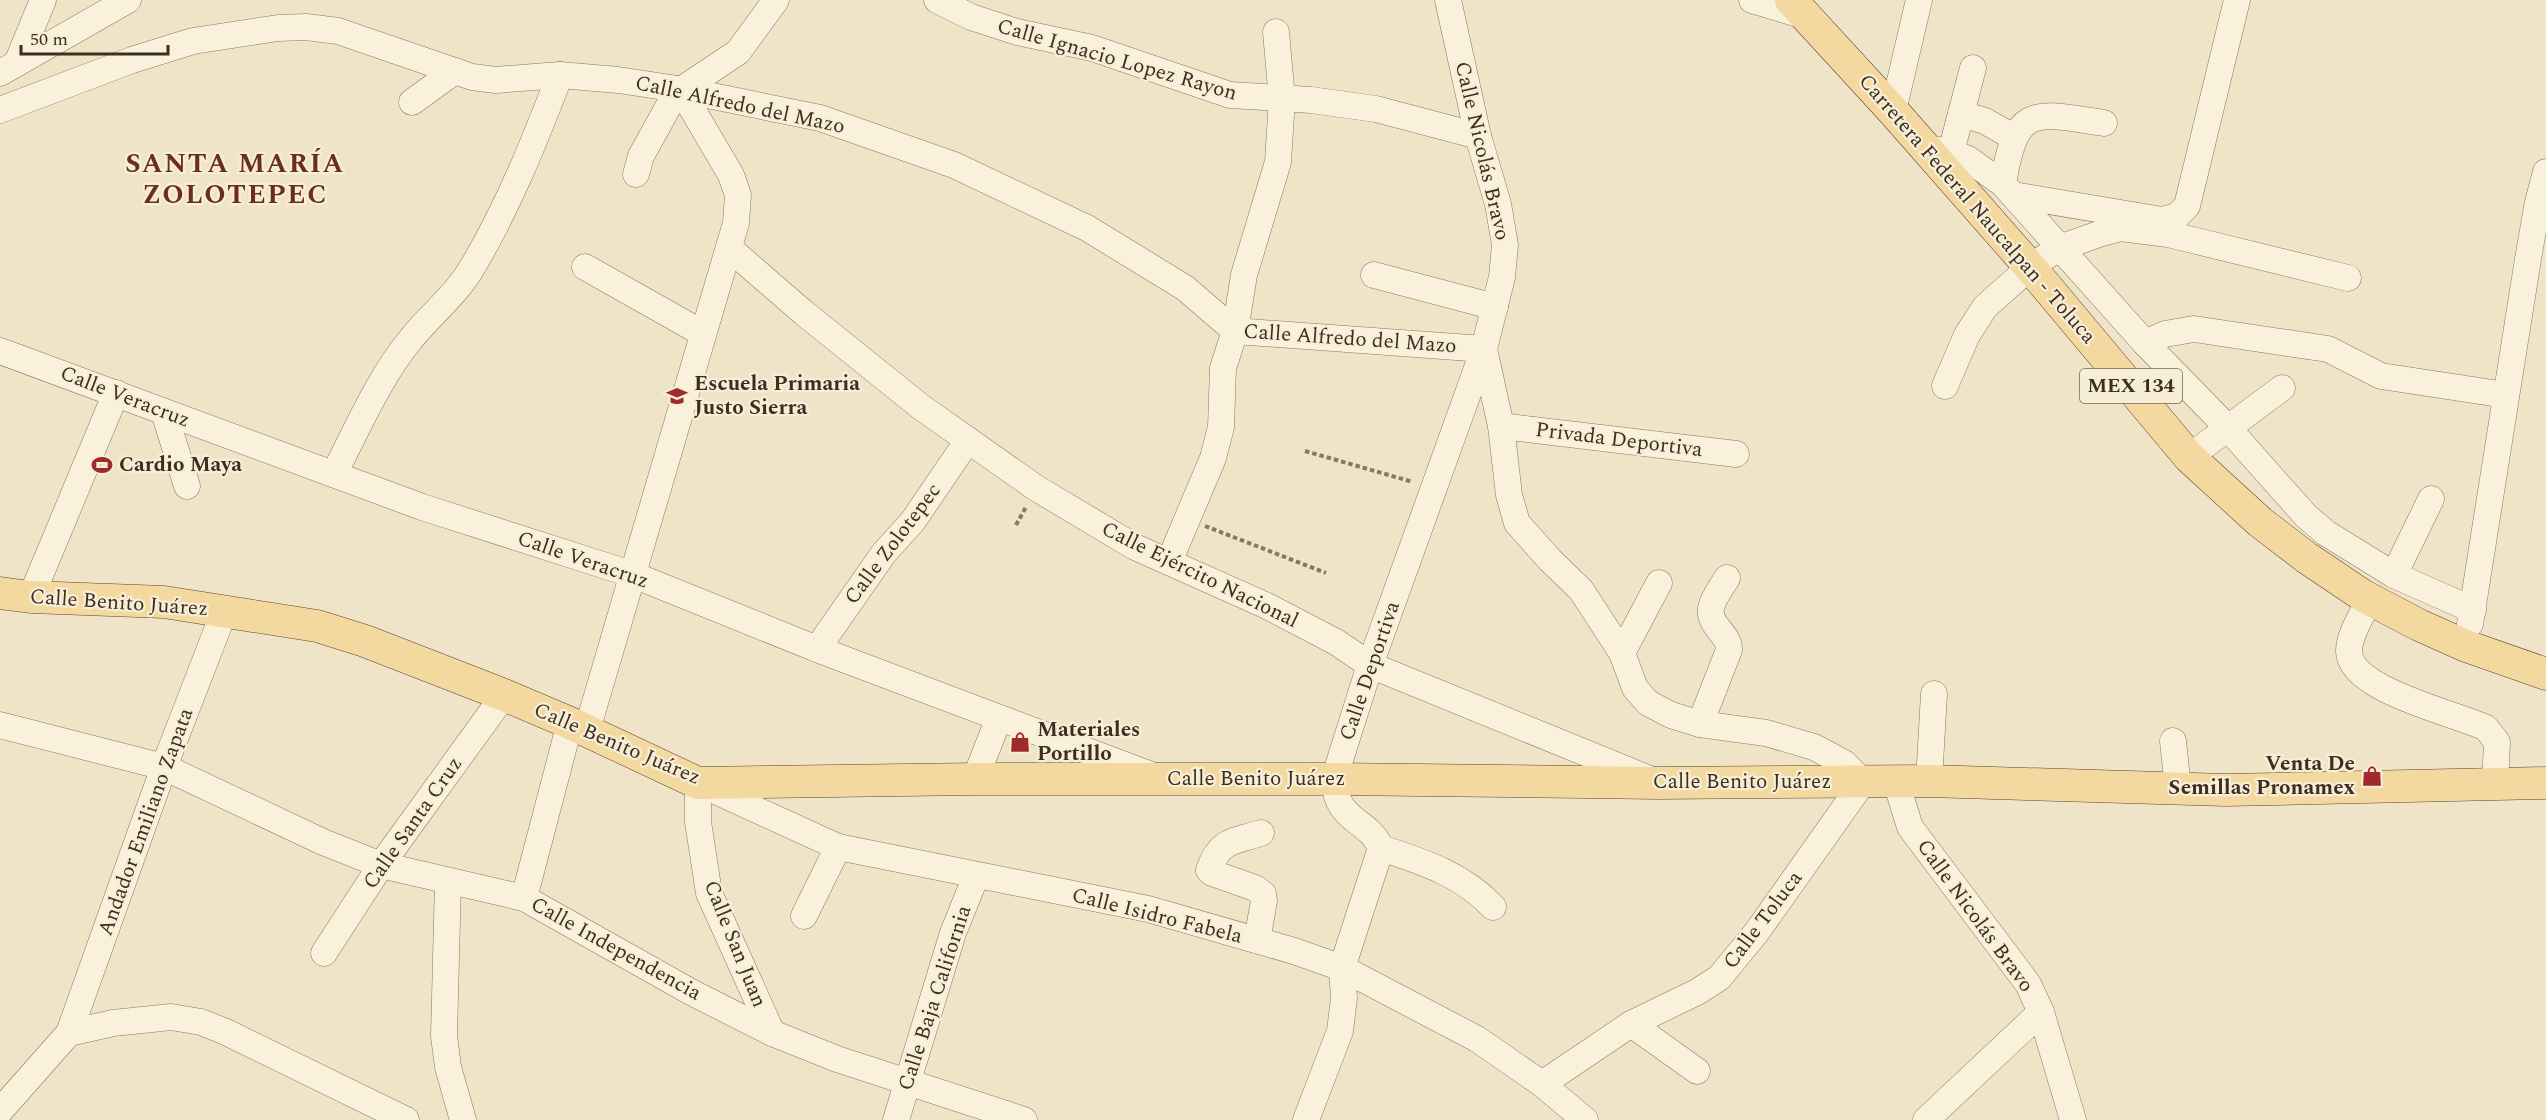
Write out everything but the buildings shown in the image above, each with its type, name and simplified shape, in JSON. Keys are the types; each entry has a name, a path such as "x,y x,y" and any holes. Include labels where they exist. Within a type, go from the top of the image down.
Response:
{"main road":[{"name":"Carretera Federal Naucalpan - Toluca","path":"1798,5 1893,111 1939,150 2030,267 2189,456 2260,522 2307,558 2370,599 2419,625 2466,646 2546,674"},
{"name":"Calle Benito Juárez","path":"0,593 31,597 164,602 317,626 365,641 504,695 579,727 698,783 975,779 1334,779 1658,783 1929,781 2226,790 2546,783"}],"street":[{"path":"9,68 43,0"},
{"path":"9,68 128,0"},
{"path":"636,174 646,146 679,89 738,51 757,29 776,0"},
{"name":"Calle Ignacio Lopez Rayon","path":"937,0 971,17 1008,29 1092,48 1230,95 1311,99 1376,109 1478,136"},
{"name":"Calle Nicolás Bravo","path":"1448,0 1478,136 1498,204 1505,245 1502,277 1484,349 1502,426 1509,495 1517,523 1581,590 1622,653 1635,688 1648,703 1671,715 1700,724 1766,733 1814,747 1844,763 1863,782"},
{"path":"1752,0 1798,5"},
{"path":"1893,111 1919,0"},
{"path":"2008,189 2162,220 2177,216 2184,210 2196,175 2237,0"},
{"name":"Calle Alfredo del Mazo","path":"0,110 132,60 193,41 278,28 306,27 338,32 472,77 496,80 560,75 618,80 679,89 820,118 954,165 1097,234 1185,288 1235,331 1484,349"},
{"path":"1169,562 1213,458 1221,427 1221,383 1235,331 1244,275 1278,162 1282,99 1276,32"},
{"path":"1973,68 1961,114 1939,150 1968,159 2008,189 2145,343 2227,427 2306,516 2326,532 2394,575 2473,610"},
{"path":"412,102 455,71"},
{"path":"334,474 394,363 410,339 445,304 472,269 528,157 560,75"},
{"path":"524,898 631,574 736,223 738,195 731,175 715,145 679,89"},
{"path":"1961,114 1985,121 2013,137"},
{"path":"2008,189 2013,137 2019,128 2029,121 2046,114 2104,123"},
{"path":"2466,646 2538,202 2546,172"},
{"path":"1945,386 1967,335 1985,307 2030,267 2059,248 2121,228 2138,229 2199,241 2348,278"},
{"name":"Calle Ejército Nacional","path":"729,248 804,313 921,406 1036,488 1134,547 1267,606 1336,642 1370,664 1658,783"},
{"path":"585,267 702,333"},
{"path":"1374,275 1495,307"},
{"path":"2087,334 2117,312"},
{"path":"2145,343 2165,334 2194,329 2328,349 2381,376 2506,394"},
{"name":"Calle Deportiva","path":"1334,779 1370,664 1484,349"},
{"name":"Calle Veracruz","path":"0,351 422,507 631,574 817,649 1162,780"},
{"path":"2189,456 2282,388"},
{"path":"31,597 116,393"},
{"path":"164,412 187,486"},
{"name":"Privada Deportiva","path":"1502,426 1736,454"},
{"name":"Calle Zolotepec","path":"817,649 884,553 913,521 968,440"},
{"path":"2394,575 2431,499"},
{"path":"1700,724 1729,650 1727,639 1712,619 1711,608 1727,578"},
{"path":"1622,653 1659,583"},
{"path":"2370,599 2351,641 2349,652 2353,666 2379,687 2486,728 2497,742 2495,784"},
{"name":"Andador Emiliano Zapata","path":"69,1033 164,767 224,612"},
{"path":"1929,781 1934,694"},
{"name":"Calle Santa Cruz","path":"324,953 381,865 504,695"},
{"path":"975,779 999,718"},
{"name":"Calle Independencia","path":"0,725 164,767 323,842 381,865 524,898 691,992 772,1033 837,1059 1024,1120"},
{"path":"2173,741 2178,788"},
{"path":"1334,779 1341,808 1372,835 1381,848 1428,863 1458,877 1481,894 1493,907"},
{"name":"Calle Toluca","path":"1542,1084 1631,1024 1719,978 1756,933 1863,782"},
{"name":"Calle Nicolás Bravo","path":"1896,782 1910,827 2028,984 2042,1012 2073,1120"},
{"name":"Calle Isidro Fabela","path":"698,783 838,847 1148,909 1257,940 1342,968 1477,1040 1542,1084 1585,1120"},
{"name":"Calle San Juan","path":"698,783 698,822 709,893 772,1033"},
{"path":"1257,940 1263,894 1256,888 1209,870 1215,855 1224,845 1262,833"},
{"path":"804,916 838,847"},
{"path":"1306,1120 1340,1031 1344,998 1342,968 1381,848"},
{"name":"Calle Baja California","path":"896,1120 953,933 976,876"},
{"path":"448,881 444,1036 448,1067 464,1120"},
{"path":"1926,1120 2042,1012"},
{"path":"0,1111 69,1033 113,1023 171,1017 201,1022 406,1120"},
{"path":"1631,1024 1697,1071"}],"path":[{"path":"1305,451 1434,488"},
{"path":"1188,519 1326,573"}],"place":[{"name":"Escuela Primaria Justo Sierra","path":"677,396"},
{"name":"Cardio Maya","path":"102,465"},
{"name":"Materiales Portillo","path":"1020,742"},
{"name":"Venta De Semillas Pronamex","path":"2372,776"}],"district":[{"name":"SANTA MARÍA ZOLOTEPEC","path":"235,180"}]}
